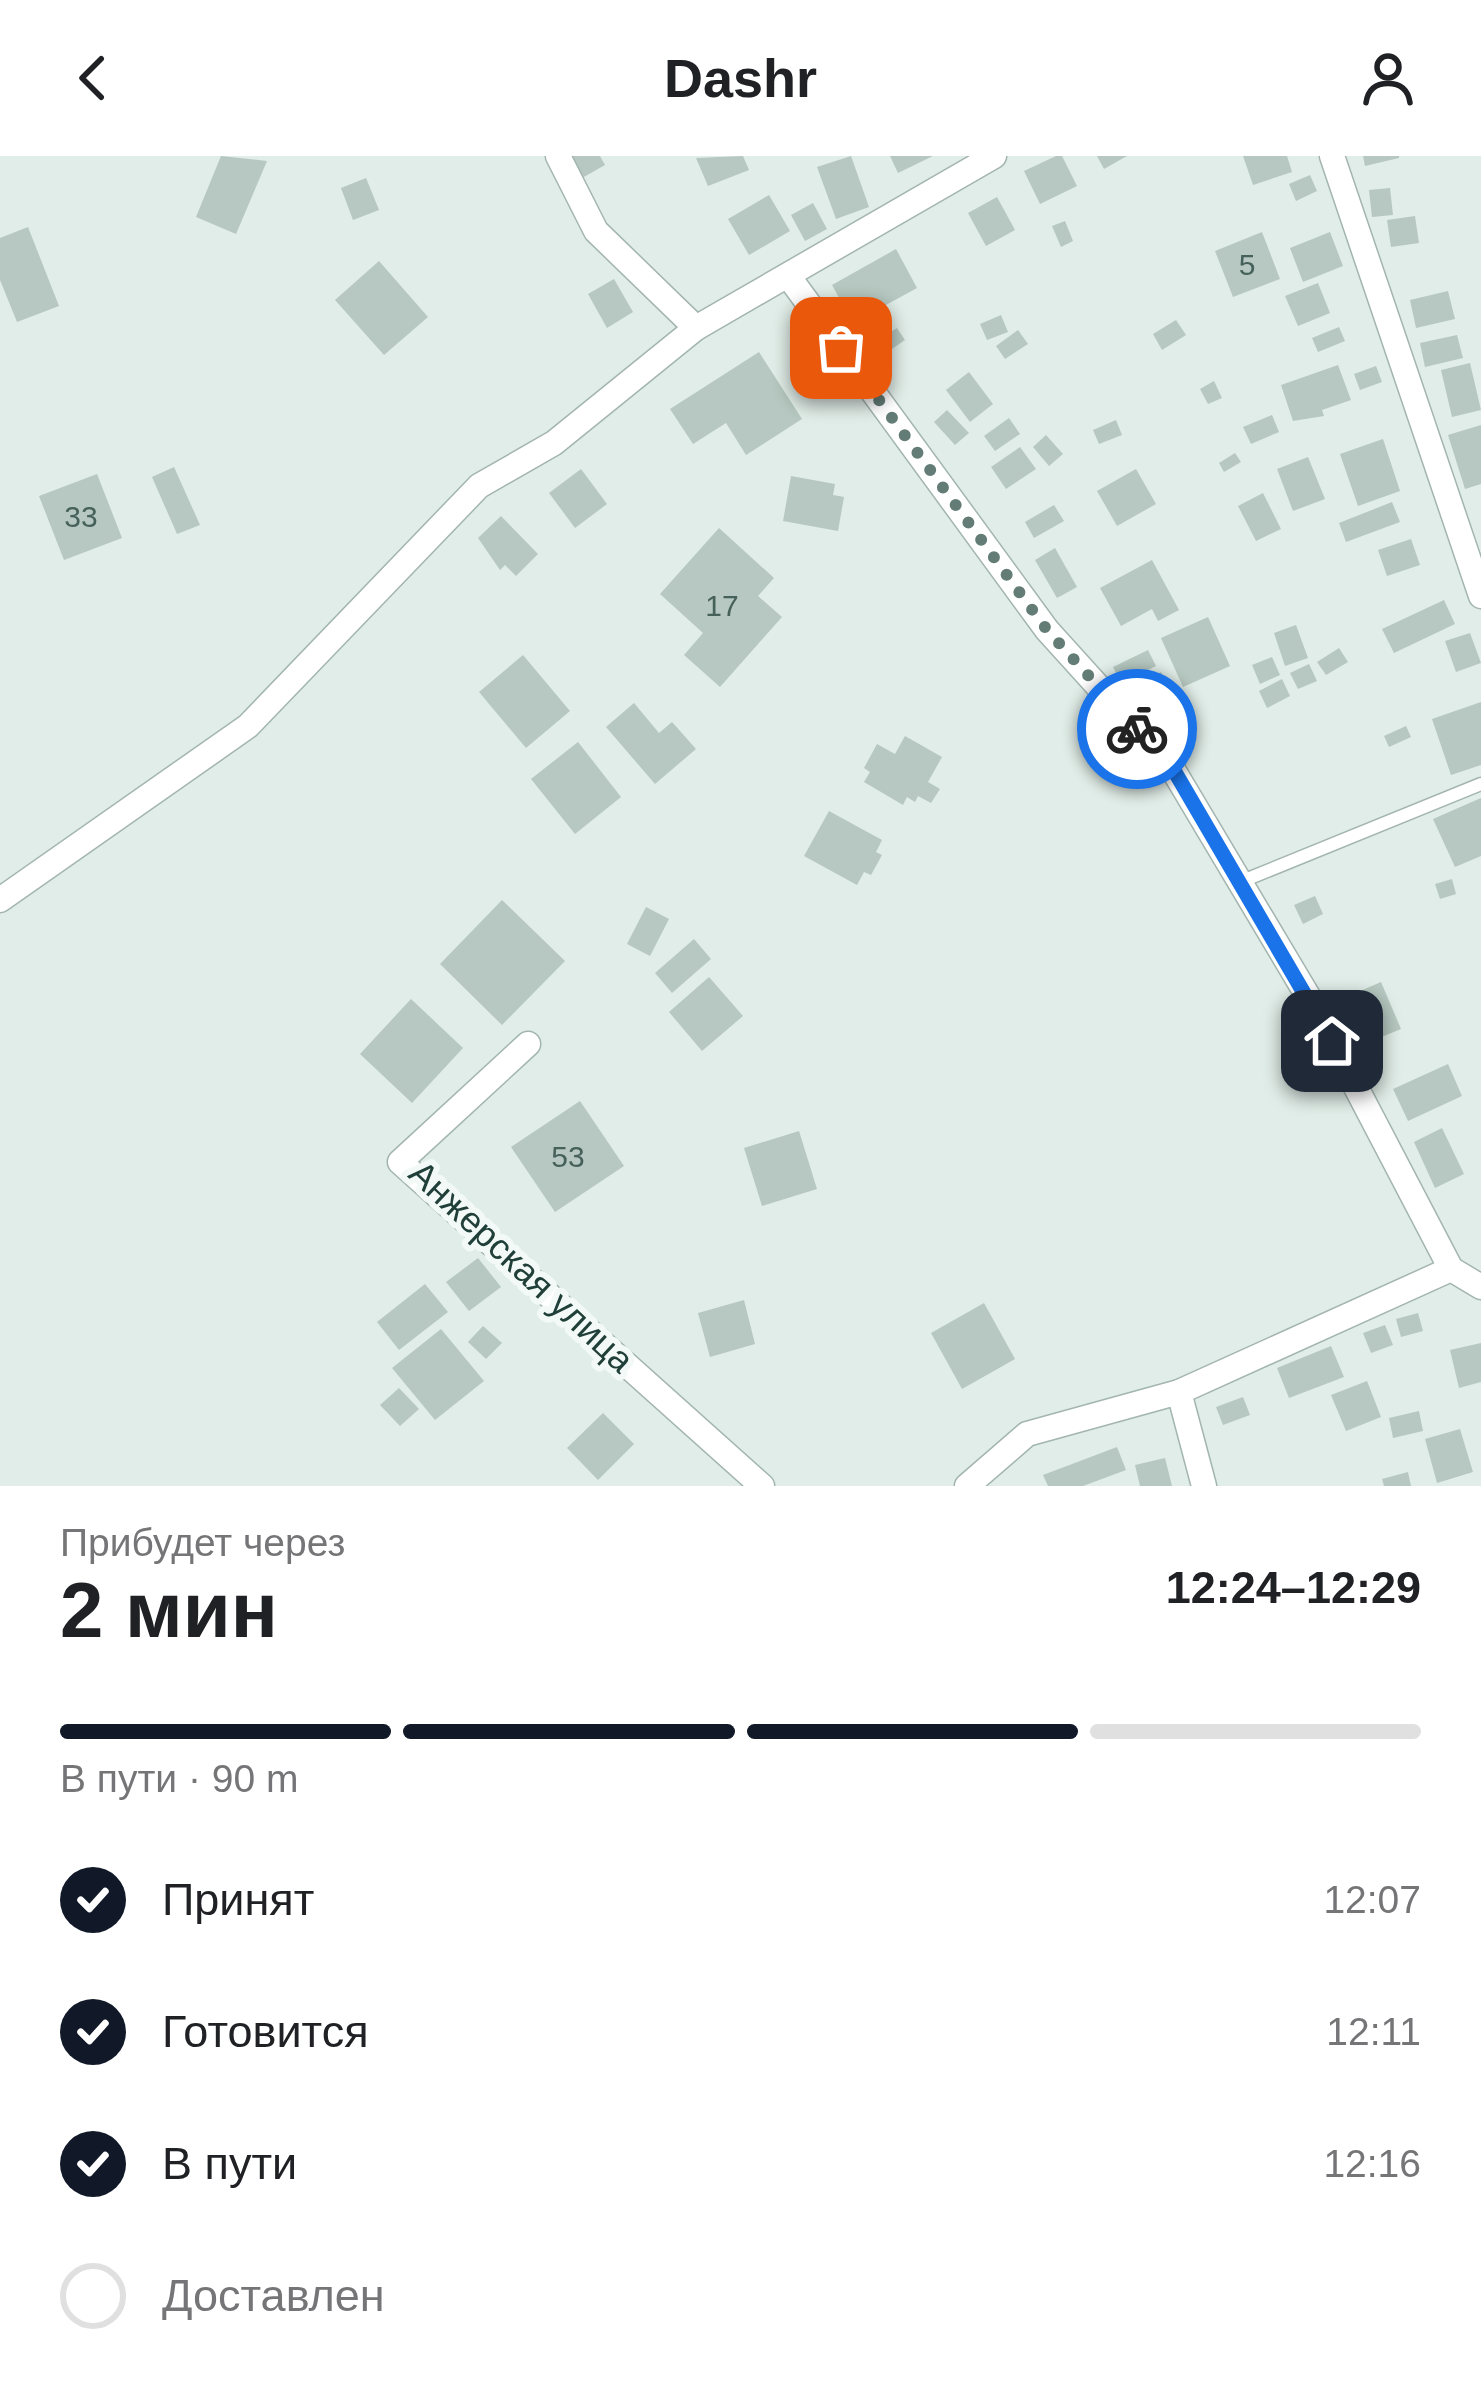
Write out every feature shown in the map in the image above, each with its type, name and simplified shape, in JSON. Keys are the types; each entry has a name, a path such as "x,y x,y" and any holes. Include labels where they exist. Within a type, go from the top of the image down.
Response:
{"street":[{"path":"558,156 596,231 696,328"},
{"path":"0,900 248,726 479,486 554,443 696,328 994,156"},
{"path":"1332,156 1481,596"},
{"path":"789,278 1047,630 1172,767 1312,1003 1451,1269 1481,1287"},
{"name":"Анжерская улица","path":"528,1044 400,1162 762,1486"},
{"path":"967,1486 1027,1434 1179,1392 1451,1269"},
{"path":"1179,1392 1204,1486"}],"lane":[{"path":"1240,882 1481,784"}],"building":[{"path":"221,156 267,161 236,234 196,217"},
{"path":"570,156 600,156 605,165 582,178"},
{"path":"743,156 749,170 708,186 696,158"},
{"path":"851,156 869,207 836,219 817,167"},
{"path":"890,156 933,156 898,173"},
{"path":"1062,156 1077,186 1040,204 1024,171"},
{"path":"1097,156 1127,156 1104,169"},
{"path":"1243,156 1287,156 1292,172 1253,185"},
{"path":"1363,156 1399,156 1399,158 1365,166"},
{"path":"1310,175 1317,191 1296,201 1289,184"},
{"path":"366,178 379,210 353,220 341,188"},
{"path":"1390,188 1393,215 1372,217 1369,190"},
{"path":"769,195 790,231 749,255 728,219"},
{"path":"997,197 1015,230 986,246 968,213"},
{"path":"813,203 827,229 805,241 791,215"},
{"path":"1415,216 1419,243 1391,247 1387,220"},
{"path":"1065,221 1073,241 1061,247 1052,226"},
{"path":"28,227 59,306 17,322 0,280 0,238"},
{"path":"1262,232 1280,279 1233,297 1215,251"},
{"path":"1330,232 1343,266 1303,282 1290,248"},
{"path":"896,249 917,288 853,323 832,285"},
{"path":"379,261 428,317 384,355 335,300"},
{"path":"614,279 633,312 607,328 588,294"},
{"path":"1318,283 1330,313 1298,326 1285,296"},
{"path":"1448,291 1455,319 1416,328 1410,300"},
{"path":"1001,315 1008,332 987,340 980,324"},
{"path":"1176,320 1186,335 1162,350 1153,334"},
{"path":"1339,327 1345,341 1318,352 1312,338"},
{"path":"897,328 905,340 889,351 881,338"},
{"path":"1018,330 1028,344 1005,359 996,346"},
{"path":"1457,335 1463,358 1425,367 1420,343"},
{"path":"759,352 802,419 746,455 726,423 693,444 670,409"},
{"path":"1470,363 1481,410 1452,417 1441,370"},
{"path":"1338,365 1351,400 1322,410 1324,416 1293,421 1281,385"},
{"path":"1376,366 1382,382 1360,390 1354,374"},
{"path":"969,372 993,404 970,422 946,390"},
{"path":"1214,381 1222,398 1208,404 1200,389"},
{"path":"947,410 969,433 955,445 934,422"},
{"path":"1272,415 1279,432 1251,444 1243,427"},
{"path":"1009,418 1020,434 995,451 984,436"},
{"path":"1116,420 1122,435 1099,444 1093,430"},
{"path":"1481,425 1481,484 1465,489 1448,435"},
{"path":"1046,435 1063,454 1049,466 1033,447"},
{"path":"1383,439 1400,491 1358,506 1340,454"},
{"path":"1020,447 1036,469 1006,489 991,467"},
{"path":"1235,453 1241,462 1224,472 1219,463"},
{"path":"1308,457 1325,499 1293,511 1277,469"},
{"path":"174,467 200,525 177,534 152,477"},
{"path":"581,469 607,504 575,528 549,493"},
{"path":"1136,469 1156,504 1117,526 1097,491"},
{"path":"97,474 122,538 64,560 39,496"},
{"path":"791,476 835,484 833,495 844,497 838,531 783,521"},
{"path":"1263,493 1281,529 1256,541 1238,506"},
{"path":"1392,502 1400,522 1346,542 1339,523"},
{"path":"1054,505 1064,521 1034,538 1025,522"},
{"path":"501,516 538,554 516,576 505,565 500,570 478,538"},
{"path":"719,528 774,578 758,596 782,617 720,687 684,655 703,633 660,594"},
{"path":"1411,539 1420,565 1387,576 1378,550"},
{"path":"1055,548 1077,587 1057,598 1035,560"},
{"path":"1152,560 1179,610 1158,621 1152,609 1121,626 1100,588"},
{"path":"1444,600 1455,624 1394,653 1382,629"},
{"path":"1208,617 1230,666 1183,687 1161,638"},
{"path":"1296,625 1308,658 1285,666 1274,633"},
{"path":"1470,633 1481,663 1456,672 1445,641"},
{"path":"1339,648 1348,662 1326,675 1317,662"},
{"path":"1148,650 1156,666 1121,683 1113,667"},
{"path":"523,655 570,711 526,748 479,692"},
{"path":"1272,657 1280,675 1260,684 1252,665"},
{"path":"1309,664 1317,681 1298,689 1290,673"},
{"path":"1161,672 1169,688 1137,705 1129,689"},
{"path":"1282,679 1290,696 1267,708 1259,691"},
{"path":"1481,702 1481,765 1451,775 1432,719"},
{"path":"634,703 659,733 672,722 696,749 655,784 606,727"},
{"path":"1406,726 1411,737 1389,747 1384,736"},
{"path":"905,736 942,757 928,782 940,789 931,803 918,796 915,802 907,797 903,805 864,782 870,772 864,768 877,744 895,754"},
{"path":"578,742 621,797 575,834 531,779"},
{"path":"1481,798 1481,856 1455,867 1433,819"},
{"path":"829,811 882,840 876,852 882,855 871,875 864,872 857,885 804,856"},
{"path":"1452,879 1456,894 1440,899 1435,884"},
{"path":"1315,896 1323,914 1303,924 1294,905"},
{"path":"502,900 565,961 502,1025 440,964"},
{"path":"646,907 669,919 650,956 627,944"},
{"path":"694,939 711,959 672,993 655,973"},
{"path":"709,977 743,1016 702,1051 669,1012"},
{"path":"1381,982 1401,1029 1362,1045 1342,999"},
{"path":"411,999 463,1048 412,1103 360,1054"},
{"path":"1448,1064 1462,1096 1408,1121 1393,1089"},
{"path":"580,1101 624,1166 555,1212 511,1147"},
{"path":"1442,1128 1464,1174 1435,1188 1414,1142"},
{"path":"799,1131 817,1189 762,1206 744,1148"},
{"path":"478,1258 501,1287 469,1311 446,1282"},
{"path":"425,1284 448,1312 399,1350 377,1322"},
{"path":"744,1300 755,1344 710,1357 698,1313"},
{"path":"984,1303 1015,1359 962,1389 931,1333"},
{"path":"1418,1313 1423,1331 1401,1337 1396,1319"},
{"path":"1385,1325 1393,1345 1371,1353 1363,1333"},
{"path":"483,1326 502,1343 486,1359 468,1342"},
{"path":"441,1329 484,1381 435,1420 392,1368"},
{"path":"1481,1343 1481,1382 1459,1388 1450,1350"},
{"path":"1331,1346 1344,1377 1289,1398 1277,1368"},
{"path":"1367,1381 1381,1417 1346,1431 1331,1395"},
{"path":"399,1388 419,1409 400,1426 380,1405"},
{"path":"1243,1397 1250,1415 1223,1425 1216,1407"},
{"path":"1419,1411 1423,1431 1393,1438 1389,1418"},
{"path":"603,1413 634,1444 598,1480 567,1448"},
{"path":"1460,1429 1473,1472 1437,1483 1425,1439"},
{"path":"1117,1447 1126,1470 1083,1486 1048,1486 1043,1475"},
{"path":"1165,1458 1172,1486 1140,1486 1135,1465"},
{"path":"1408,1472 1411,1486 1384,1486 1382,1479"}],"way so far":[{"path":"841,348 1047,630 1137,729"}],"route":[{"path":"1137,729 1172,767 1332,1041"}]}
